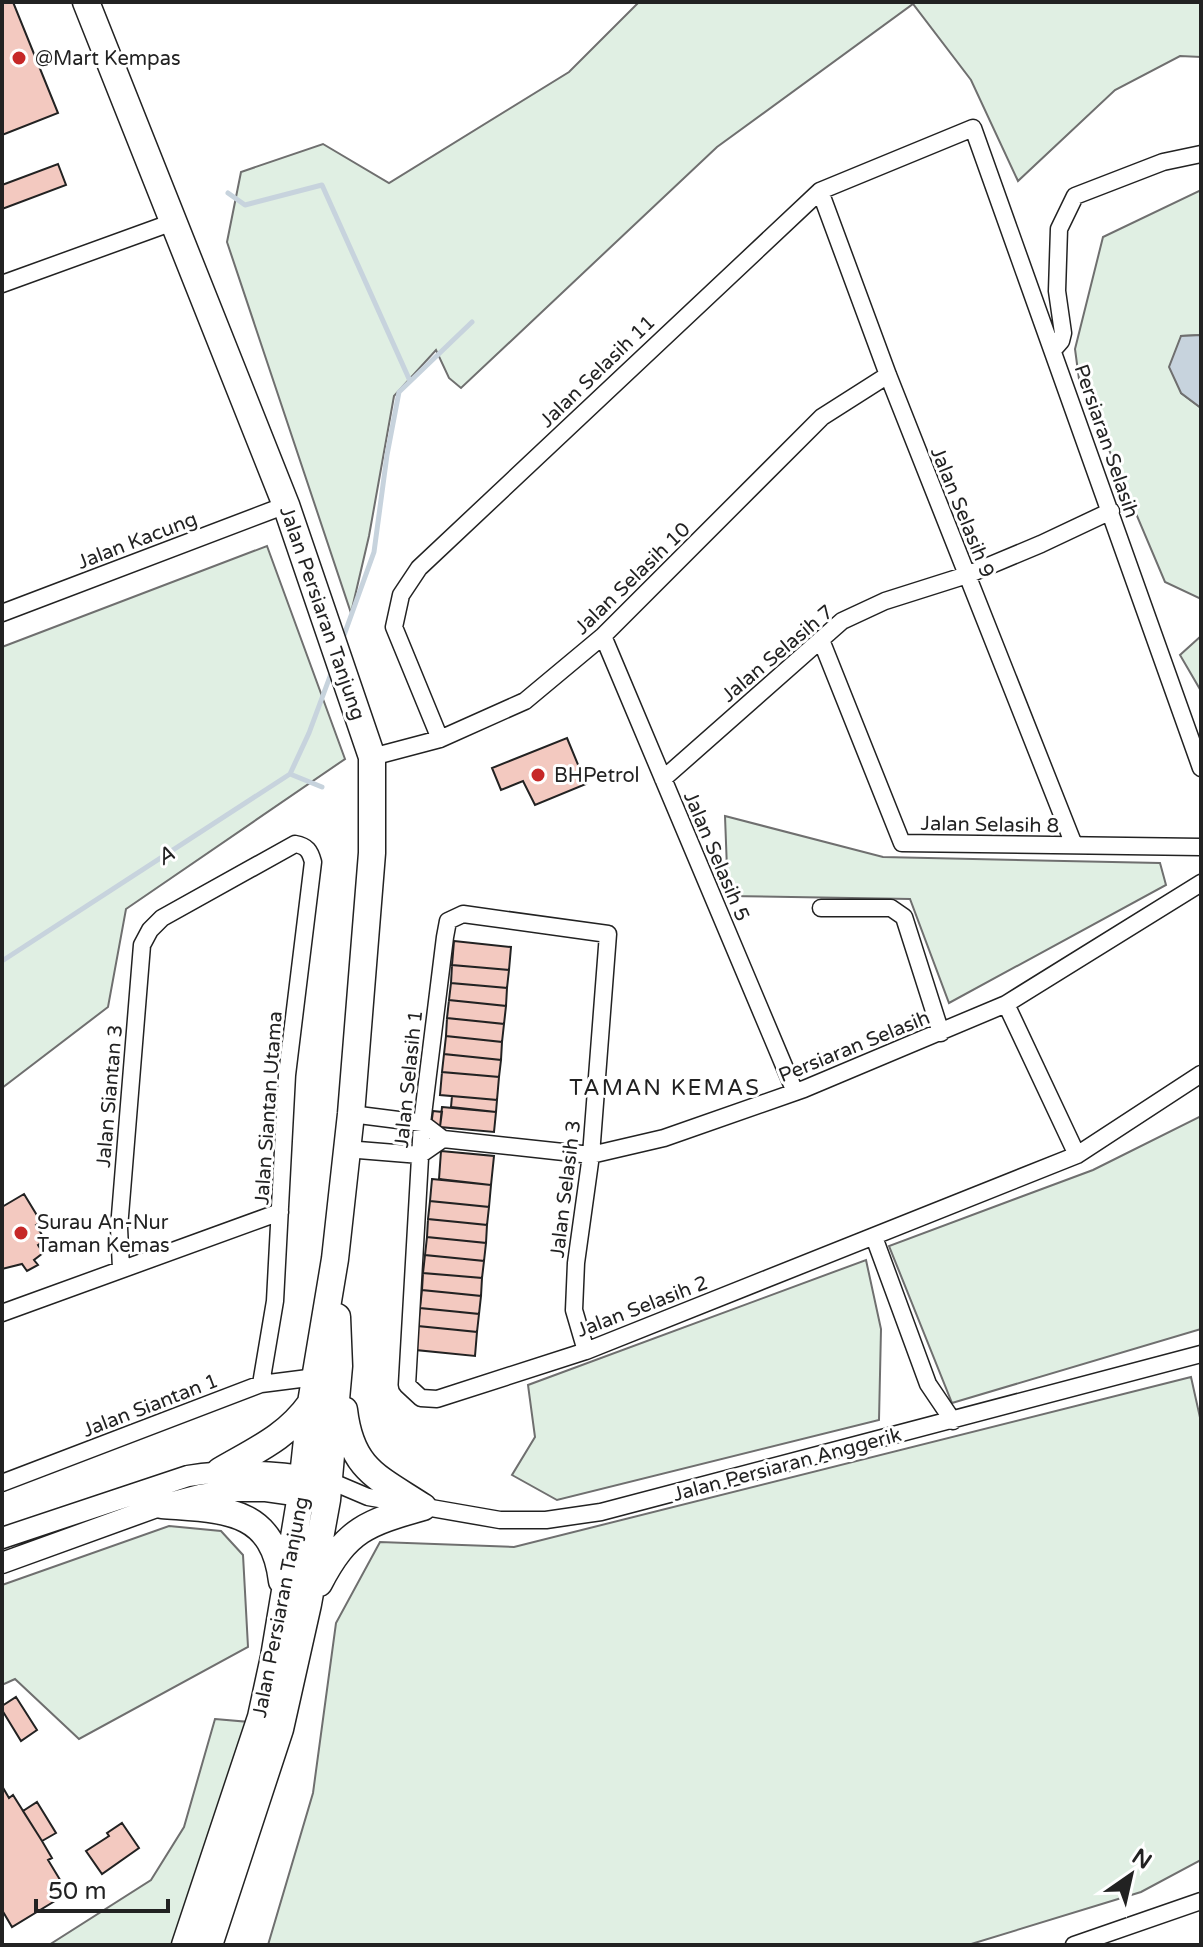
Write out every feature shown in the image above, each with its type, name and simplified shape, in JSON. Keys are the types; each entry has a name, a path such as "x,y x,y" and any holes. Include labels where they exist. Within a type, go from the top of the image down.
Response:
{"main road":[{"name":"Jalan Persiaran Tanjung","path":"86,2 286,505 372,757 372,853 351,1114 322,1382 315,1488 296,1600 280,1729 209,1945"},
{"name":"Jalan Persiaran Tanjung","path":"315,1488 322,1382"},
{"path":"220,1471 270,1444 297,1422 322,1382"},
{"path":"322,1382 363,1465 423,1507"},
{"path":"162,1505 224,1511 238,1515 263,1530 280,1559 296,1600 349,1537 383,1518 423,1507"},
{"name":"Jalan Persiaran Tanjung","path":"185,1945 261,1717 296,1600"}],"street":[{"name":"Jalan Selasih 11","path":"440,739 394,627 401,595 419,568 820,191 973,128"},
{"name":"Persiaran Selasih","path":"973,128 1201,768"},
{"path":"1054,349 1063,333 1057,291 1059,229 1075,196 1163,162 1201,154"},
{"name":"Jalan Selasih 9","path":"820,191 888,375 1074,845"},
{"path":"2,284 173,222"},
{"name":"Jalan Selasih 10","path":"372,757 440,739 525,701 603,636 822,417 888,375"},
{"name":"Jalan Kacung","path":"2,613 286,505"},
{"name":"Jalan Selasih 7","path":"663,779 842,621 885,601 967,575 1111,511"},
{"name":"Jalan Selasih 5","path":"603,636 795,1092"},
{"name":"Jalan Selasih 8","path":"821,640 902,843 1201,847"},
{"name":"Jalan Siantan Utama","path":"150,930 162,918 295,844 308,848 313,862 287,1075 275,1301 261,1384"},
{"name":"Persiaran Selasih","path":"443,1139 591,1155 664,1138 795,1092 1006,1004 1201,883"},
{"path":"821,908 891,908 904,917 941,1033"},
{"name":"Jalan Selasih 1","path":"421,1398 407,1385 420,1155 448,921 463,914 608,934"},
{"name":"Jalan Siantan 3","path":"121,1268 119,1228 131,1070 142,945 150,930"},
{"name":"Jalan Selasih 3","path":"586,1351 574,1310 576,1263 591,1155 608,934"},
{"path":"1006,1004 1077,1155"},
{"name":"Jalan Selasih 2","path":"421,1398 437,1399 586,1351 1077,1155 1201,1074"},
{"path":"346,1149 420,1155 443,1139 422,1123 351,1114"},
{"path":"2,1313 280,1212"},
{"path":"874,1237 928,1384 953,1421"},
{"name":"Jalan Persiaran Anggerik","path":"2,1538 188,1476 220,1471 267,1470 315,1488 500,1520 569,1518 953,1421 1201,1354"},
{"name":"Jalan Siantan 1","path":"2,1483 261,1384 322,1382"},
{"name":"Jalan Persiaran Anggerik","path":"2,1563 162,1505 226,1491 315,1488"},
{"path":"1074,1945 1201,1901"}],"green space":[{"path":"639,2 1201,2 1201,57 1180,56 1115,90 1018,181 971,80 913,4 717,147 461,388 449,378 436,350 394,396 369,536 351,613 227,242 241,172 323,144 389,183 569,72"},
{"path":"1201,190 1201,335 1181,336 1181,393 1201,408 1201,599 1165,582 1079,379 1075,349 1103,237"},
{"path":"267,546 345,759 126,909 108,1007 2,1088 2,647"},
{"path":"1201,636 1201,691 1180,655"},
{"path":"725,816 883,857 1160,863 1166,885 949,1003 910,899 728,896"},
{"path":"1201,1116 1201,1329 952,1403 889,1246 1093,1170"},
{"path":"866,1260 881,1329 879,1420 557,1500 512,1475 535,1437 528,1385"},
{"path":"1191,1377 1201,1422 1201,1860 1141,1892 968,1945 268,1945 313,1793 336,1623 380,1542 514,1547"},
{"path":"169,1526 221,1531 243,1555 248,1647 79,1739 15,1679 2,1685 2,1585"},
{"path":"215,1719 249,1722 175,1945 49,1945 151,1880 184,1827"}],"shaded area":[{"path":"1201,335 1201,408 1181,393 1169,367 1181,336"}],"building":[{"name":"@Mart Kempas","path":"2,2 13,2 58,113 2,135"},
{"path":"58,164 66,185 2,209 2,185"},
{"name":"BHPetrol","path":"567,738 586,784 535,805 523,781 501,790 492,768"},
{"path":"454,941 511,947 509,970 452,965"},
{"path":"452,965 509,970 507,988 451,983"},
{"path":"451,983 507,988 506,1006 449,1000"},
{"path":"449,1000 506,1006 504,1024 447,1018"},
{"path":"447,1018 504,1024 502,1042 446,1036"},
{"path":"446,1036 502,1042 501,1060 444,1054"},
{"path":"444,1054 501,1060 499,1077 442,1072"},
{"path":"442,1072 499,1077 497,1100 440,1095"},
{"path":"452,1096 497,1100 496,1112 451,1107"},
{"path":"442,1107 496,1112 494,1132 440,1127"},
{"path":"433,1111 442,1112 440,1127 431,1126"},
{"path":"441,1151 494,1156 491,1185 439,1179"},
{"path":"432,1179 491,1185 489,1207 430,1201"},
{"name":"Surau An-Nur Taman Kemas","path":"24,1194 41,1222 36,1225 45,1240 38,1245 43,1253 34,1260 38,1265 27,1271 22,1264 2,1269 2,1207"},
{"path":"430,1201 489,1207 487,1225 428,1219"},
{"path":"428,1219 487,1225 486,1243 427,1237"},
{"path":"427,1237 486,1243 484,1261 425,1255"},
{"path":"425,1255 484,1261 482,1278 423,1273"},
{"path":"423,1273 482,1278 481,1296 422,1290"},
{"path":"422,1290 481,1296 479,1314 420,1308"},
{"path":"420,1308 479,1314 477,1332 418,1326"},
{"path":"418,1326 477,1332 475,1356 416,1350"},
{"path":"16,1697 37,1730 21,1741 2,1710 2,1706"},
{"path":"2,1786 9,1798 13,1795 42,1841 52,1858 48,1860 68,1893 12,1927 2,1910"},
{"path":"37,1802 56,1833 42,1841 23,1811"},
{"path":"122,1823 139,1848 102,1874 86,1851"}],"waterway":[{"path":"228,193 245,205 322,185 410,381"},
{"path":"343,638 374,552 399,392 472,322"},
{"name":"A","path":"2,961 290,774 332,671"},
{"path":"290,774 322,787"}],"place":[{"name":"@Mart Kempas","path":"19,58"},
{"name":"BHPetrol","path":"538,775"},
{"name":"Surau An-Nur Taman Kemas","path":"21,1233"}],"district":[{"name":"TAMAN KEMAS","path":"665,1087"}]}
